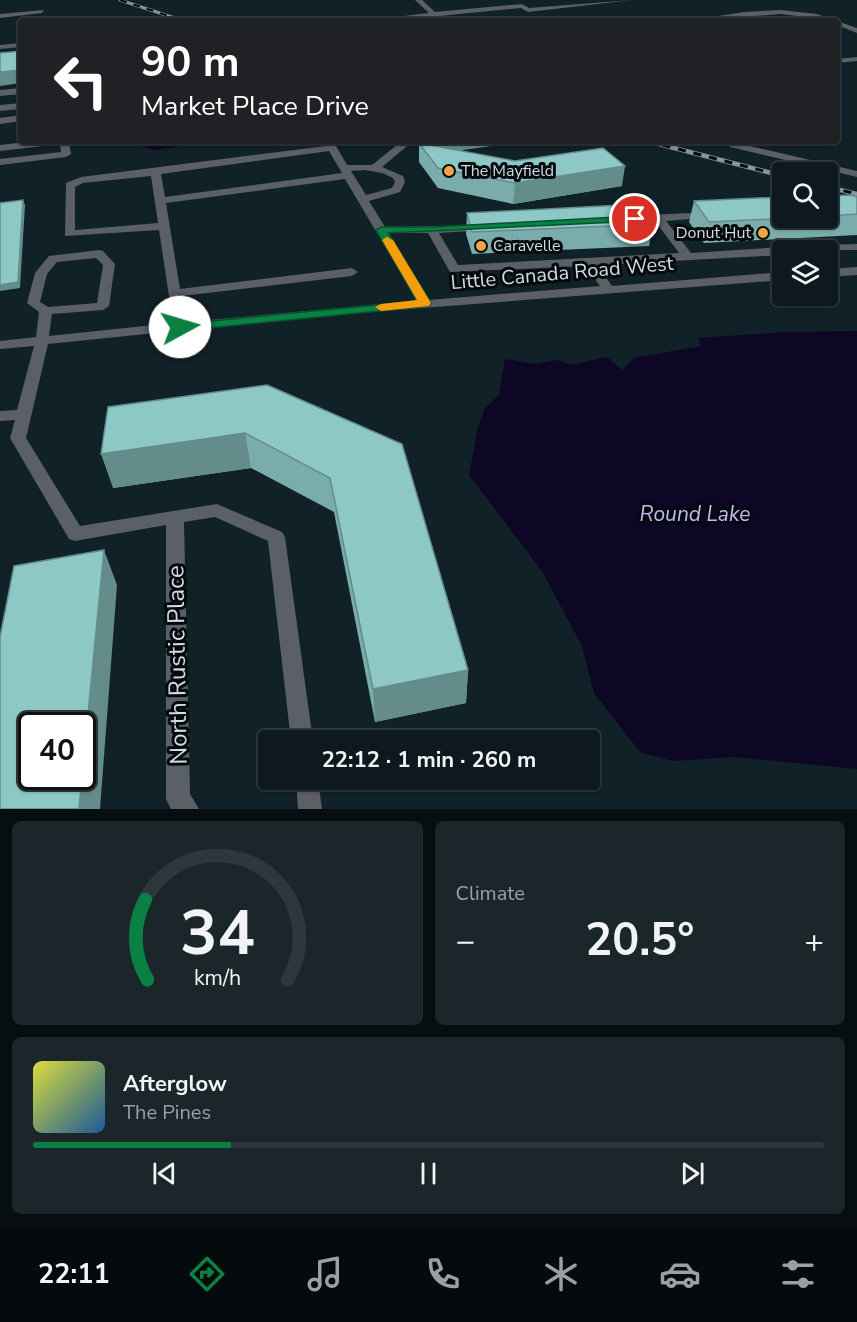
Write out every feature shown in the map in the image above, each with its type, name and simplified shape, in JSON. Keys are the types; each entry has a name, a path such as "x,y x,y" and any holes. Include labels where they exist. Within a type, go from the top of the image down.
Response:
{"street":[{"path":"418,0 436,15"},
{"path":"560,0 569,6"},
{"path":"401,18 522,6 528,10 588,2 629,0"},
{"path":"446,6 454,12"},
{"path":"0,16 42,11"},
{"path":"719,18 777,12 804,13 822,18"},
{"path":"840,24 857,31"},
{"path":"0,47 18,45"},
{"path":"840,61 857,59"},
{"path":"0,93 18,91"},
{"path":"0,108 18,106"},
{"path":"0,121 18,118"},
{"path":"0,148 35,144"},
{"path":"0,162 66,154 63,144"},
{"path":"374,168 404,144"},
{"path":"164,226 69,234 70,186 81,180 156,172 330,145 425,303"},
{"path":"733,145 857,174"},
{"path":"161,201 374,168 387,170 398,176 399,186 388,194 363,199"},
{"path":"156,172 180,327"},
{"path":"622,219 718,214"},
{"path":"658,218 687,256"},
{"path":"381,230 503,226"},
{"path":"432,230 454,270 772,252"},
{"path":"838,249 856,248"},
{"path":"747,253 763,277"},
{"path":"99,255 109,264 103,306 46,311 33,303 41,273 53,259 99,255"},
{"path":"590,262 607,288"},
{"path":"838,272 857,271"},
{"path":"175,293 352,272"},
{"name":"Little Canada Road West","path":"0,345 425,303 772,277"},
{"path":"46,311 42,341 18,438 75,534 218,510 276,537 301,730"},
{"path":"0,416 23,414"},
{"name":"North Rustic Place","path":"175,517 178,799 187,809"},
{"path":"307,790 310,809"}],"water":[{"path":"139,144 190,144 157,150"},
{"name":"Round Lake","path":"857,331 857,769 734,757 673,761 640,752 594,693 582,646 542,571 469,475 478,427 485,408 499,395 505,359 534,364 558,360 571,365 607,357 622,370 634,358 701,346 698,338 787,332"}],"building":[{"path":"18,51 18,70 0,72 0,53"},
{"path":"420,144 515,161 603,148 625,166 515,183 438,168"},
{"path":"838,196 857,197 857,214 838,215"},
{"path":"772,197 772,219 709,222 694,201"},
{"path":"23,200 18,282 0,285 0,203"},
{"path":"641,204 653,224 472,232 467,213"},
{"path":"267,385 402,444 468,670 373,689 330,478 245,433 101,454 108,407"},
{"path":"104,550 88,712 18,712 18,790 81,790 79,809 0,809 0,637 14,566"}],"railway":[{"path":"120,0 175,18"},
{"path":"659,144 772,173"},
{"path":"838,189 857,194"}],"slow traffic":[{"path":"381,307 425,303 387,240"}],"place":[{"name":"The Mayfield","path":"449,171"},
{"name":"Donut Hut","path":"763,233"},
{"name":"Caravelle","path":"481,246"}],"route":[{"path":"180,327 425,303 381,230 432,230 635,219"}]}
